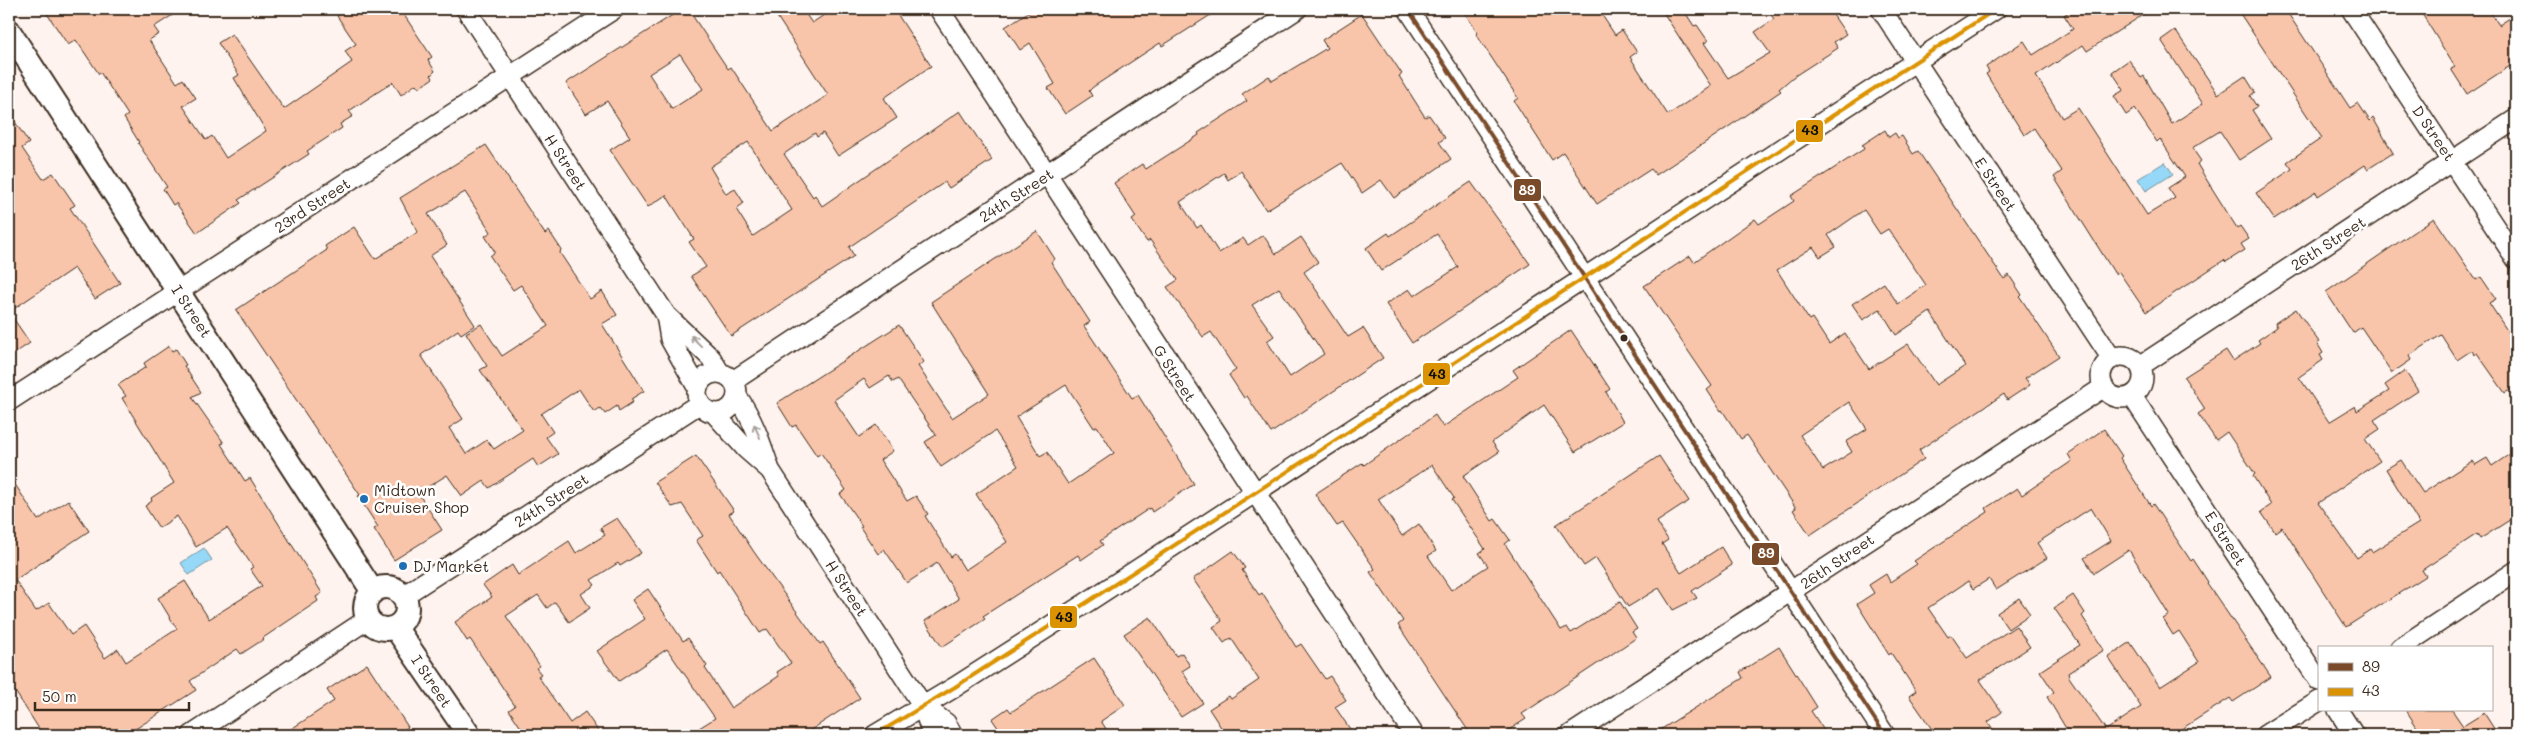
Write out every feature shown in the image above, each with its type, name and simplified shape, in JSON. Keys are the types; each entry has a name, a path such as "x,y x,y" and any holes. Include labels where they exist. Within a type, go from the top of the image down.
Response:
{"street":[{"name":"H Street","path":"466,9 666,315 711,358 730,383 747,411 760,438 770,470"},
{"name":"23rd Street","path":"9,402 614,9"},
{"name":"G Street","path":"939,9 1046,176 1414,735"},
{"name":"24th Street","path":"730,383 1297,9"},
{"path":"1408,9 1885,735"},
{"name":"E Street","path":"1881,9 2112,359"},
{"path":"875,735 1072,612 1253,492 1996,9"},
{"name":"D Street","path":"2351,9 2516,259"},
{"name":"I Street","path":"9,31 179,290 373,592"},
{"name":"26th Street","path":"2140,366 2516,119"},
{"name":"H Street","path":"666,315 670,339 703,401 746,449 770,470 924,706 932,735"},
{"path":"2128,357 2140,366 2143,383 2132,396 2116,397 2104,388 2101,380 2102,371 2112,359 2128,357"},
{"path":"714,372 730,383 731,407 720,413 703,401 704,377 714,372"},
{"name":"26th Street","path":"1570,735 2104,388"},
{"name":"E Street","path":"2132,396 2318,679"},
{"name":"24th Street","path":"402,596 703,401"},
{"path":"2403,646 2516,571"},
{"path":"383,588 390,588 402,596 407,609 405,617 395,627 380,628 368,619 365,606 373,592 383,588"},
{"path":"192,735 368,619"},
{"name":"I Street","path":"395,627 469,735"},
{"path":"2265,735 2318,702"},
{"name":"H Street","path":"924,706 946,723 954,735"},
{"path":"2339,712 2354,735"}],"water":[{"path":"2165,162 2173,174 2146,191 2138,179"},
{"path":"204,548 212,560 189,575 181,563"}],"building":[{"path":"44,9 182,9 154,27 159,34 149,40 177,83 183,79 196,98 183,106 206,140 212,136 226,158 266,131 234,78 239,75 218,43 232,34 284,109 352,62 345,51 356,44 337,16 348,9 400,9 432,57 428,60 435,71 431,75 433,78 419,88 416,84 401,95 393,82 349,111 353,116 340,124 342,128 307,151 309,154 238,200 241,203 197,233 176,203 173,205 163,189 167,187 138,143 124,118 128,115 100,72 99,74 76,40 68,45"},
{"path":"682,9 688,9 728,69 731,67 773,131 828,95 772,9 802,9 812,23 833,9 894,9 931,66 884,98 897,118 838,156 823,133 817,137 815,133 784,154 813,197 815,195 822,206 960,111 992,160 949,188 945,182 899,213 849,247 854,256 731,336 691,276 706,267 689,242 694,239 666,195 648,207 610,150 630,137 607,101 586,114 566,83","holes":["680,54 703,89 672,109 649,74","748,142 792,210 753,236 736,209 744,203 735,189 726,194 710,167"]},
{"path":"1033,9 1220,9 1162,46 1160,43 1093,87 1089,91 1092,96 1065,114 1048,88 1055,84 1030,43 1020,50 1005,27"},
{"path":"1462,9 1598,9 1615,35 1622,30 1637,52 1630,57 1668,115 1711,86 1661,9 1683,9 1694,26 1697,25 1708,41 1704,43 1728,78 1770,53 1755,32 1774,19 1767,9 1829,9 1846,34 1834,42 1838,48 1793,77 1779,89 1781,91 1656,175 1651,169 1597,204 1563,152 1552,160 1514,101 1518,98"},
{"path":"2074,9 2152,9 2087,51 2083,45 2036,76 2062,118 2078,108 2147,215 2175,198 2168,188 2185,177 2160,139 2157,142 2135,109 2126,115 2114,96 2124,90 2112,72 2129,60 2141,78 2144,76 2172,124 2203,104 2161,40 2175,30 2218,94 2245,76 2255,92 2250,96 2257,107 2252,110 2271,139 2239,160 2220,131 2192,148 2201,161 2197,164 2208,182 2237,228 2240,226 2249,239 2241,244 2245,250 2226,262 2224,260 2146,312 2119,272 2115,274 2054,177 2062,171 2034,128 2024,135 1986,74 1989,72 1986,67 2024,41 2033,55 2073,29 2064,15"},
{"path":"2237,9 2281,9 2284,14 2287,12 2350,108 2358,103 2370,121 2373,118 2393,153 2368,169 2365,165 2318,196 2316,192 2274,219 2256,193 2292,169 2287,162 2322,138"},
{"path":"2419,9 2488,9 2499,25 2516,14 2516,62 2467,94 2451,69 2455,67"},
{"path":"1362,14 1402,74 1399,76 1425,117 1429,115 1445,138 1439,142 1451,159 1394,198 1381,180 1362,193 1342,163 1266,210 1241,171 1228,180 1224,173 1180,202 1197,228 1201,225 1219,253 1243,238 1248,245 1263,235 1276,254 1301,237 1318,262 1304,272 1348,337 1363,328 1383,358 1271,433 1247,396 1244,398 1229,375 1236,370 1211,332 1203,337 1167,287 1178,280 1150,240 1147,242 1132,220 1136,217 1114,183 1142,164 1146,169 1199,135 1198,133 1247,101 1242,94 1269,76 1272,81 1327,48 1322,40","holes":["1279,288 1324,354 1290,377 1267,341 1274,336 1252,305"]},
{"path":"9,113 29,143 22,148 43,179 53,173 75,205 70,208 120,283 95,299 74,268 9,312"},
{"path":"1885,130 1889,137 1895,133 1898,138 1902,136 1913,154 1918,151 2004,279 2009,275 2022,295 2020,297 2059,356 2025,378 2030,385 2007,400 2004,394 1919,450 1924,459 1810,535 1793,510 1796,508 1747,435 1741,439 1707,390 1712,386 1644,286 1690,256 1694,262 1755,219 1759,224 1794,201 1791,196 1864,149 1862,145","holes":["1864,210 1880,234 1888,229 1926,285 1898,304 1884,283 1852,304 1863,320 1880,309 1896,335 1930,312 1965,366 1936,385 1908,344 1869,369 1845,333 1829,344 1812,318 1809,320 1777,270 1813,247 1820,257 1836,247 1828,235","1849,402 1867,429 1846,442 1852,452 1823,470 1800,435"]},
{"path":"486,145 545,234 549,231 561,249 560,253 590,299 602,291 617,315 602,324 644,391 631,399 633,402 619,411 617,406 605,414 600,408 594,412 579,389 541,414 553,432 546,437 558,454 538,467 533,459 489,488 484,481 462,496 447,475 418,493 442,530 394,560 374,529 378,527 358,496 360,495 236,310 327,250 325,246 354,227 375,259 418,232 400,198","holes":["465,192 491,232 485,236 495,252 490,256 513,290 521,285 548,326 502,356 481,324 466,333 487,366 480,370 523,430 494,449 487,440 466,454 449,428 463,419 421,355 458,330 461,334 475,325 430,256 447,245 428,214"]},
{"path":"1471,182 1530,264 1412,343 1386,304 1409,289 1414,296 1458,267 1437,234 1381,271 1366,248 1388,233 1390,236"},
{"path":"2434,218 2476,280 2481,277 2496,299 2489,303 2516,344 2516,386 2505,393 2477,353 2474,355 2472,350 2457,360 2441,335 2409,356 2411,360 2392,373 2361,327 2353,333 2326,292"},
{"path":"1037,231 1055,259 1051,262 1090,322 1084,326 1132,398 1138,395 1194,484 1152,512 1150,508 1100,541 1103,545 1081,560 1078,555 983,616 985,619 942,647 925,621 959,599 937,563 907,583 884,549 878,554 840,494 846,490 821,453 817,456 796,425 792,427 777,403 899,325 924,362 918,366 952,418 989,394 931,302","holes":["889,376 893,382 898,379 936,435 925,442 941,467 995,431 1018,466 976,494 1007,542 965,570 955,554 951,557 925,516 928,514 916,496 907,501 880,460 893,451 876,425 859,437 834,400 864,379 870,388","1066,385 1094,428 1097,426 1114,453 1068,484 1047,452 1040,456 1016,417"]},
{"path":"2296,309 2319,342 2317,343 2323,353 2320,355 2323,360 2299,377 2329,422 2355,406 2357,411 2389,391 2385,385 2405,371 2418,391 2374,420 2380,429 2365,439 2380,461 2318,503 2357,558 2370,549 2372,552 2419,523 2386,469 2401,460 2423,493 2472,461 2475,465 2487,458 2492,466 2516,450 2516,516 2480,539 2477,534 2422,570 2426,576 2346,627 2282,527 2275,532 2261,512 2271,505 2253,476 2255,474 2227,432 2216,440 2198,414 2205,409 2184,377 2226,350 2233,361 2260,343 2258,340 2277,327 2275,323"},
{"path":"9,312 30,343 9,357"},
{"path":"1571,330 1610,389 1606,392 1623,422 1575,452 1544,405 1492,442 1499,452 1463,476 1492,521 1495,519 1510,540 1505,544 1561,630 1567,627 1571,633 1620,602 1637,629 1632,632 1636,638 1522,714 1526,719 1501,735 1471,735 1398,625 1403,621 1370,572 1375,569 1343,523 1337,526 1315,494 1362,463 1364,465 1435,415 1443,427 1518,377 1513,370","holes":["1432,465 1454,498 1452,500 1485,549 1479,553 1488,566 1451,590 1428,556 1436,551 1419,524 1402,536 1378,499"]},
{"path":"169,346 172,351 176,349 186,365 184,366 201,392 192,397 224,443 221,444 245,481 250,478 322,593 316,597 318,601 264,639 241,654 237,649 190,681 196,690 126,735 43,735 9,682 9,475 38,520 68,500 89,531 15,580 36,611 49,603 71,635 84,626 105,658 118,649 126,662 177,629 158,598 185,581 209,619 262,586 250,569 253,567 227,528 196,547 177,516 159,528 145,506 152,501 151,498 174,483 122,398 126,396 118,385 146,367 144,363"},
{"path":"2104,429 2151,506 2153,504 2191,561 2193,559 2207,583 2271,677 2233,702 2230,698 2172,735 2070,735 2047,697 2054,692 2040,671 2080,645 2054,608 2073,595 2085,613 2082,616 2104,650 2068,673 2106,730 2141,707 2108,657 2130,642 2160,687 2199,662 2179,631 2173,635 2163,619 2169,615 2129,550 2094,573 2084,558 2111,541 2091,508 2037,543 2047,558 1996,590 1989,579 1973,589 1968,581 1928,608 1948,637 1951,635 1967,658 2016,626 2030,647 1980,680 2002,712 1988,722 1997,735 1936,735 1909,696 1916,691 1891,653 1889,655 1857,604 1874,593 1869,585 1886,574 1890,582 1917,564 1914,561 1988,512 1986,508 2017,488 2022,495 2072,461 2068,454"},
{"path":"696,456 734,511 729,514 754,552 820,644 823,642 860,698 803,735 688,735 715,718 667,649 619,681 597,651 645,619 632,600 648,589 683,641 688,638 707,666 705,668 731,708 779,676 777,672 791,663 767,629 760,633 719,570 717,572 696,540 703,536 682,504 672,507 655,482"},
{"path":"1659,456 1689,501 1657,522 1668,540 1662,544 1681,573 1721,547 1732,565 1692,591 1697,598 1673,610 1659,588 1628,607 1596,558 1584,566 1556,525"},
{"path":"617,518 641,553 620,566 618,563 591,580 595,585 581,594 590,608 569,622 555,602 547,608 538,595 506,616 540,666 536,668 541,674 538,676 570,723 585,712 601,735 526,735 509,710 515,706 470,639 467,641 455,622 492,597 483,585 512,565 518,575 569,541 576,553 605,535 600,528"},
{"path":"1233,551 1245,568 1242,570 1259,595 1262,593 1296,647 1301,644 1325,679 1330,676 1346,700 1335,707 1354,735 1226,735 1209,709 1229,696 1231,699 1259,680 1231,638 1224,643 1213,627 1222,621 1193,579"},
{"path":"2019,598 2030,614 2008,629 1997,613"},
{"path":"1150,617 1176,656 1182,653 1190,666 1182,671 1203,703 1181,717 1124,634"},
{"path":"1779,647 1817,707 1811,711 1827,735 1652,735 1743,678 1740,672"},
{"path":"1094,658 1125,705 1101,721 1110,735 1003,735 992,719 1008,708 1011,712"},
{"path":"367,664 408,727 396,735 282,735 334,701 327,690"},
{"path":"2407,712 2453,712 2463,726 2484,713 2498,735 2422,735"}],"transit line":[{"name":"89","path":"1408,9 1885,735"},
{"name":"43","path":"875,735 955,687 1089,601 1996,9"}],"place":[{"name":"Midtown Cruiser Shop","path":"364,499"},
{"name":"DJ Market","path":"403,566"}]}
